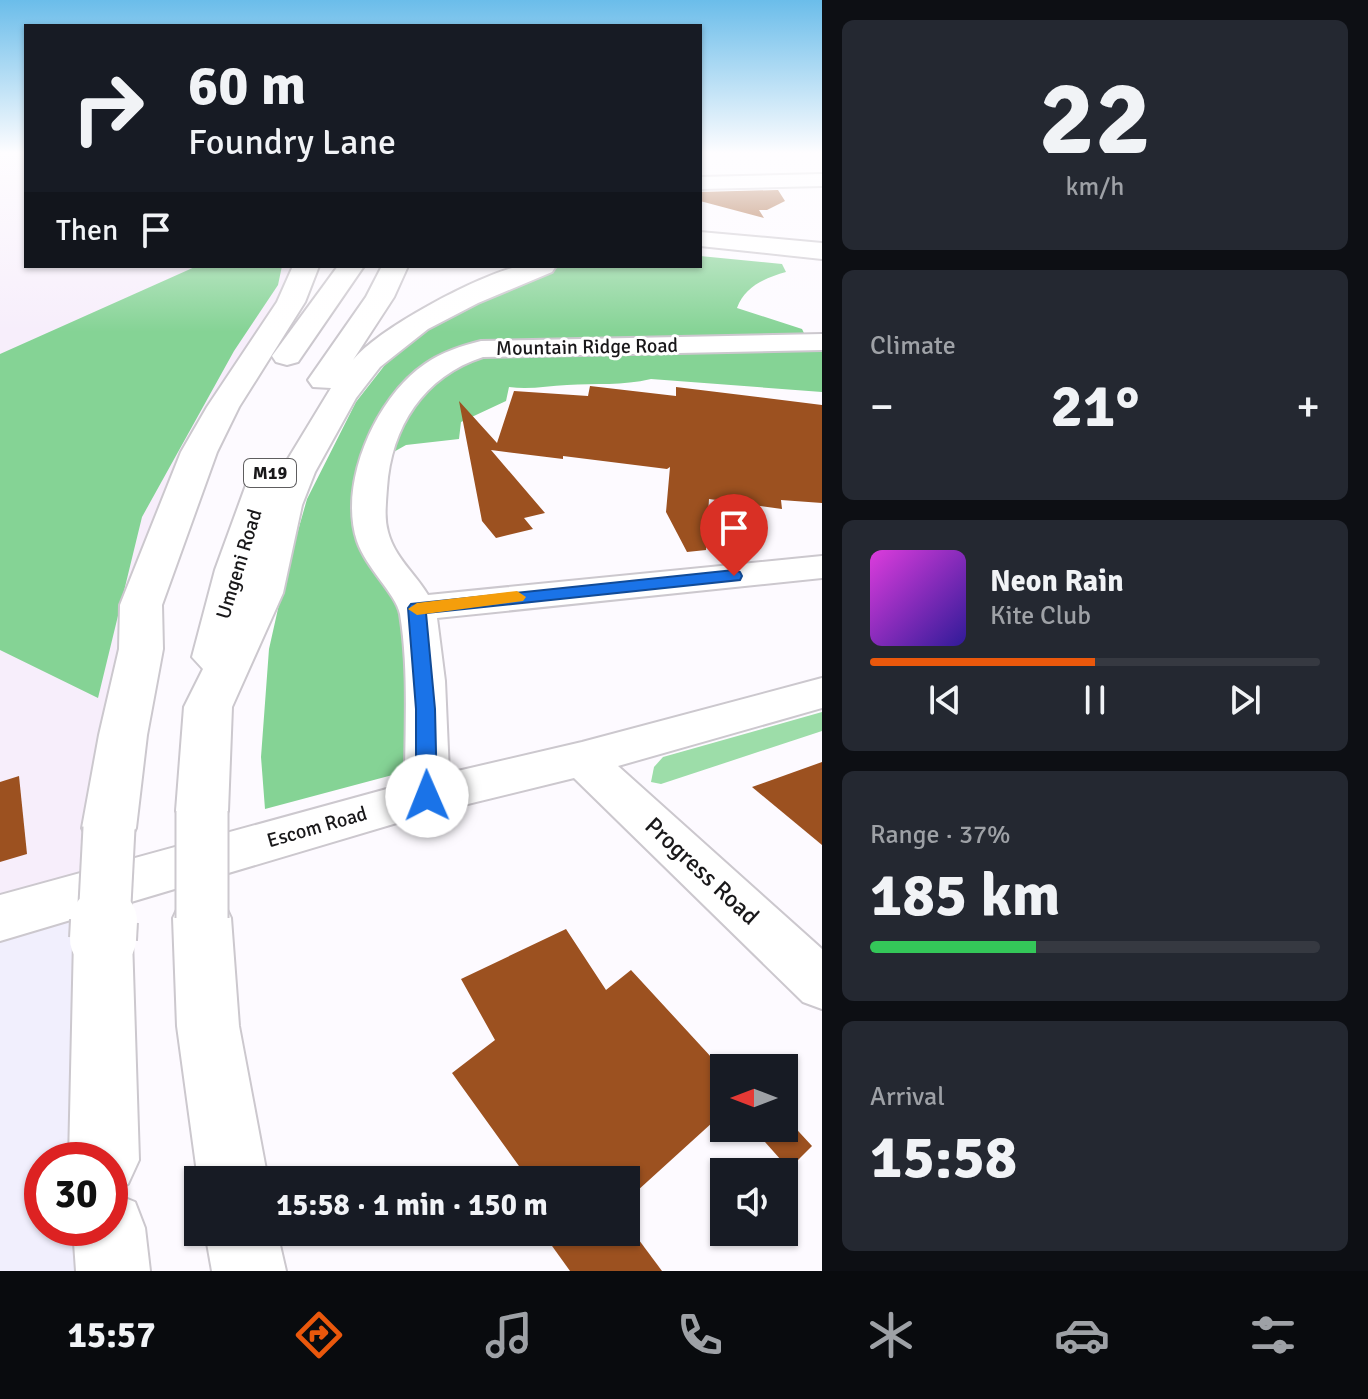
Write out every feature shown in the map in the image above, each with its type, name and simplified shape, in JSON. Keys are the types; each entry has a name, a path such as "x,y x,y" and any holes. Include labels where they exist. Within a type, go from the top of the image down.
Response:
{"main road":[{"path":"702,239 822,251"},
{"path":"702,250 822,262"},
{"path":"141,649 141,605 199,452 223,407 291,302 305,268"},
{"name":"M19","path":"104,1142 103,939 109,828 123,735 141,649 166,567 210,467 350,268"},
{"name":"Umgeni Road","path":"208,707 224,604 244,536 264,486 283,445 380,297 394,268"},
{"path":"208,707 262,593 283,505 297,472 350,384 369,360 418,323 468,297 538,268"},
{"name":"M19","path":"208,707 202,811 202,918 208,1026 231,1166"},
{"path":"111,1246 113,1271"},
{"path":"244,1246 249,1271"}],"street":[{"name":"Mountain Ridge Road","path":"427,796 425,709 417,608 378,551 370,530 371,484 381,441 397,406 410,391 453,357 481,349 822,342"},
{"path":"417,608 822,567"},
{"name":"Escom Road","path":"0,918 427,796 582,759 822,693"},
{"name":"Progress Road","path":"582,759 822,984"}],"shaded area":[{"path":"0,213 24,213 24,268 303,268 172,515 103,890 0,920"},
{"path":"103,890 99,1142 24,1142 24,1246 105,1246 107,1271 0,1271 0,920"}],"green space":[{"path":"702,256 782,264 786,272 757,284 745,294 737,308 802,329 805,335 822,335 822,392 651,379 509,387 506,401 461,422 459,439 406,445 376,462 371,484 405,589 408,761 400,773 265,809 261,757 269,649 307,499 356,402 388,361 430,329 515,284 556,268 702,268"},
{"path":"193,268 282,268 278,285 234,351 142,517 98,698 0,650 0,354"},
{"path":"822,712 822,731 661,784 651,782 654,767 663,757"}],"building":[{"path":"590,386 676,396 676,387 822,405 822,503 781,500 782,509 709,499 706,550 687,552 666,512 670,467 491,450 545,513 524,518 533,529 496,538 482,521 459,401 497,443 514,391 588,396"},
{"path":"822,762 822,845 752,787"},
{"path":"19,776 27,854 0,862 0,782"},
{"path":"566,929 606,990 631,970 710,1056 710,1125 640,1188 640,1166 519,1166 452,1073 495,1040 461,979"},
{"path":"798,1131 812,1146 798,1160 779,1158 765,1142 798,1142"},
{"path":"640,1241 662,1271 570,1271 552,1246 640,1246"}],"slow traffic":[{"path":"417,609 517,597"}],"route":[{"path":"427,796 422,652 417,608 734,576"}]}
